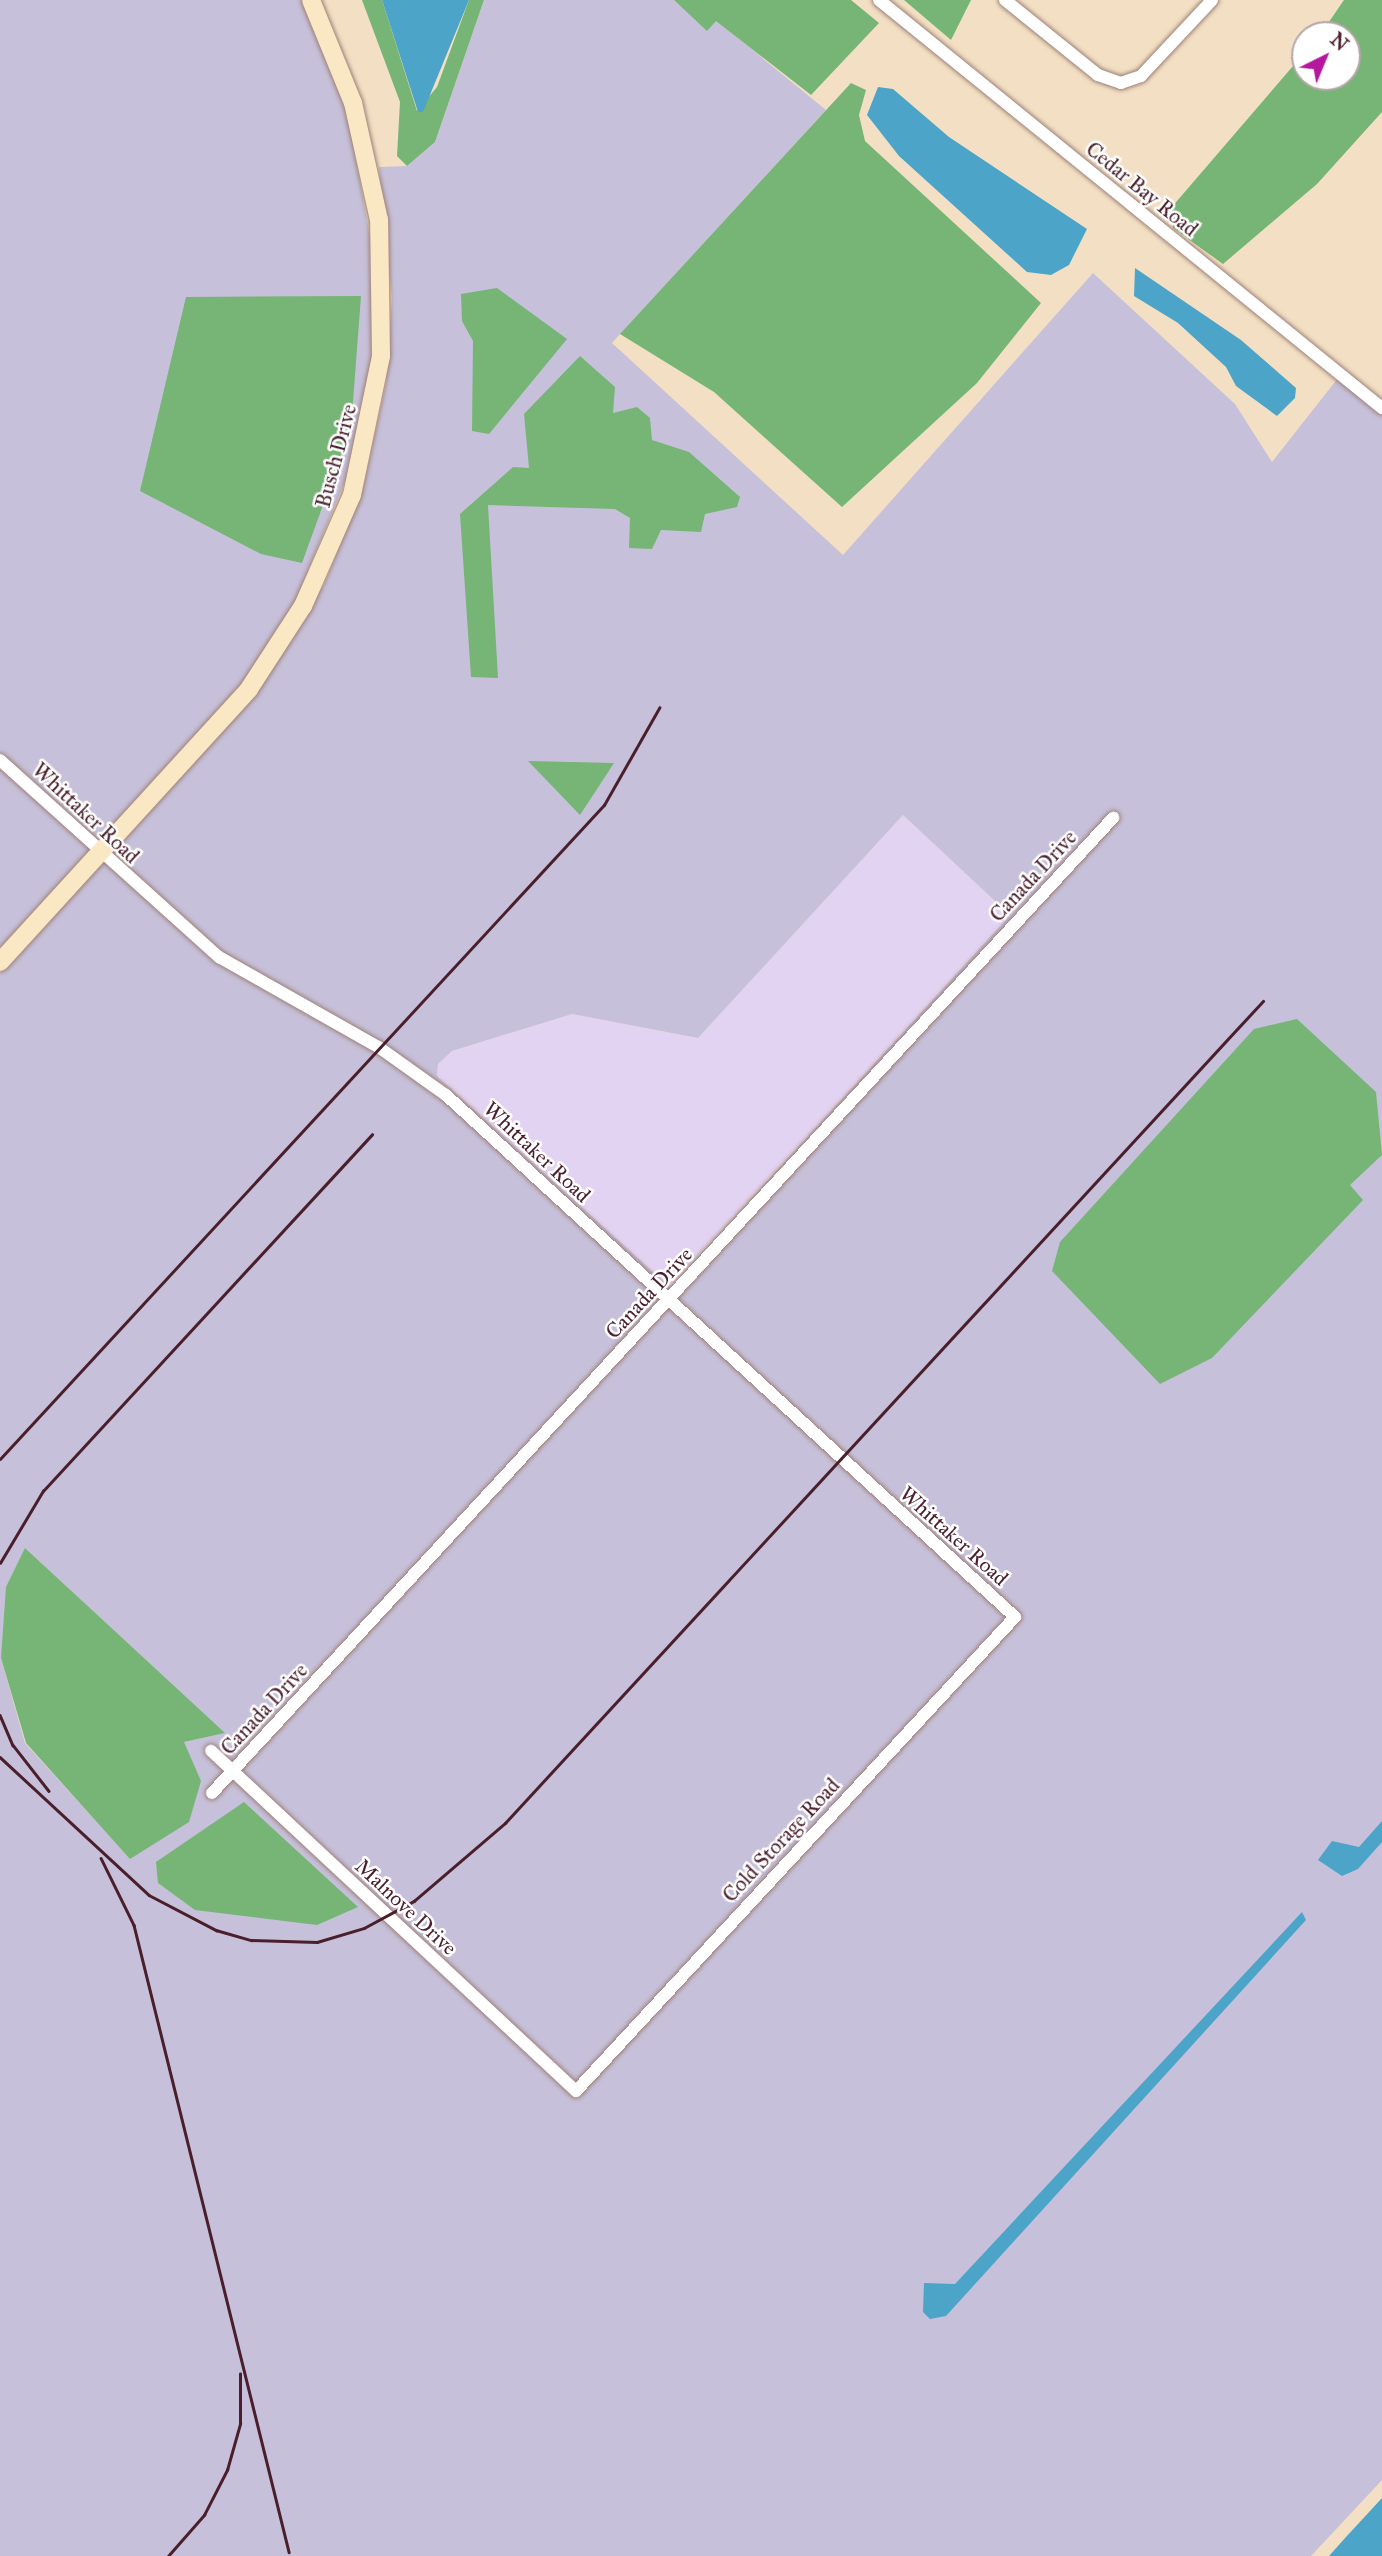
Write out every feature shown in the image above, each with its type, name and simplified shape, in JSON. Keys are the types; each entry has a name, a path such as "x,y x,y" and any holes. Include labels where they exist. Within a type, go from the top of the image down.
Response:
{"street":[{"name":"Busch Drive","path":"0,962 244,695 286,635 332,548 366,445 382,345 379,220 354,103 311,0"},
{"name":"Cedar Bay Road","path":"878,0 1382,408"},
{"path":"1005,0 1098,75 1121,83 1142,76 1207,2"},
{"name":"Whittaker Road","path":"0,760 100,854 219,957 417,1072 1015,1617"},
{"name":"Canada Drive","path":"212,1793 1113,818"},
{"name":"Cold Storage Road","path":"576,2091 1015,1617"},
{"name":"Malnove Drive","path":"211,1751 576,2091"}],"shaded area":[{"path":"0,0 302,0 347,108 377,277 371,383 350,469 287,621 250,676 0,948"},
{"path":"484,0 674,0 707,30 716,20 826,110 612,343 843,555 1093,273 1235,404 1272,462 1338,378 1382,414 1382,2480 1311,2556 0,2556 0,973 249,700 324,585 363,489 386,384 392,298 379,167 407,166 435,142","holes":["903,815 1010,915 670,1287 437,1076 438,1064 452,1051 572,1014 698,1038","25,1548 224,1733 184,1742 130,1858 25,1743 1,1658"]},
{"path":"903,815 1010,915 669,1287 437,1076 438,1064 452,1051 572,1014 698,1038"}],"green space":[{"path":"362,0 382,0 417,111 437,87 469,0 484,0 435,142 407,166 397,156 400,102"},
{"path":"674,0 851,0 879,23 811,95 716,21 707,31"},
{"path":"904,0 971,0 951,40"},
{"path":"1344,0 1382,0 1382,112 1317,184 1223,264 1173,228 1171,208 1291,68 1291,91 1361,91 1361,21 1330,21"},
{"path":"851,83 866,90 859,115 865,141 1041,303 977,383 842,507 714,392 620,334"},
{"path":"497,288 567,339 489,434 472,431 473,341 462,321 461,294"},
{"path":"361,296 351,428 302,563 261,554 140,491 186,297"},
{"path":"580,356 615,387 613,413 637,407 650,418 652,440 689,452 740,497 737,507 705,514 701,532 661,530 652,549 629,548 630,518 615,509 488,505 498,678 471,677 460,514 513,467 529,468 524,414"},
{"path":"528,761 614,763 580,815"},
{"path":"1297,1019 1376,1092 1382,1155 1350,1185 1363,1200 1212,1358 1160,1384 1052,1271 1060,1242 1254,1029"},
{"path":"25,1548 225,1733 184,1742 201,1781 189,1822 130,1859 26,1743 1,1658 6,1587"},
{"path":"244,1802 358,1907 317,1925 195,1910 158,1883 156,1862"}],"water":[{"path":"382,0 469,0 423,112 418,112"},
{"path":"878,87 893,89 949,137 1087,229 1069,265 1051,275 1027,272 899,156 867,115"},
{"path":"1135,268 1241,340 1296,388 1295,398 1277,416 1236,386 1226,367 1178,323 1134,296"},
{"path":"1382,1821 1382,1842 1358,1869 1342,1876 1318,1860 1332,1841 1359,1847"},
{"path":"1302,1912 1306,1920 946,2316 930,2319 923,2312 924,2283 955,2284"},
{"path":"1382,2498 1382,2556 1329,2556 1346,2537"}],"railway":[{"path":"0,1459 604,805 659,708"},
{"path":"0,1757 149,1895 216,1930 252,1940 317,1942 364,1928 414,1901 505,1823 1263,1001"},
{"path":"0,1563 43,1491 372,1134"},
{"path":"0,1715 13,1745 49,1791"},
{"path":"101,1858 134,1925 289,2552"},
{"path":"168,2556 204,2515 227,2470 240,2424 240,2374"}]}
